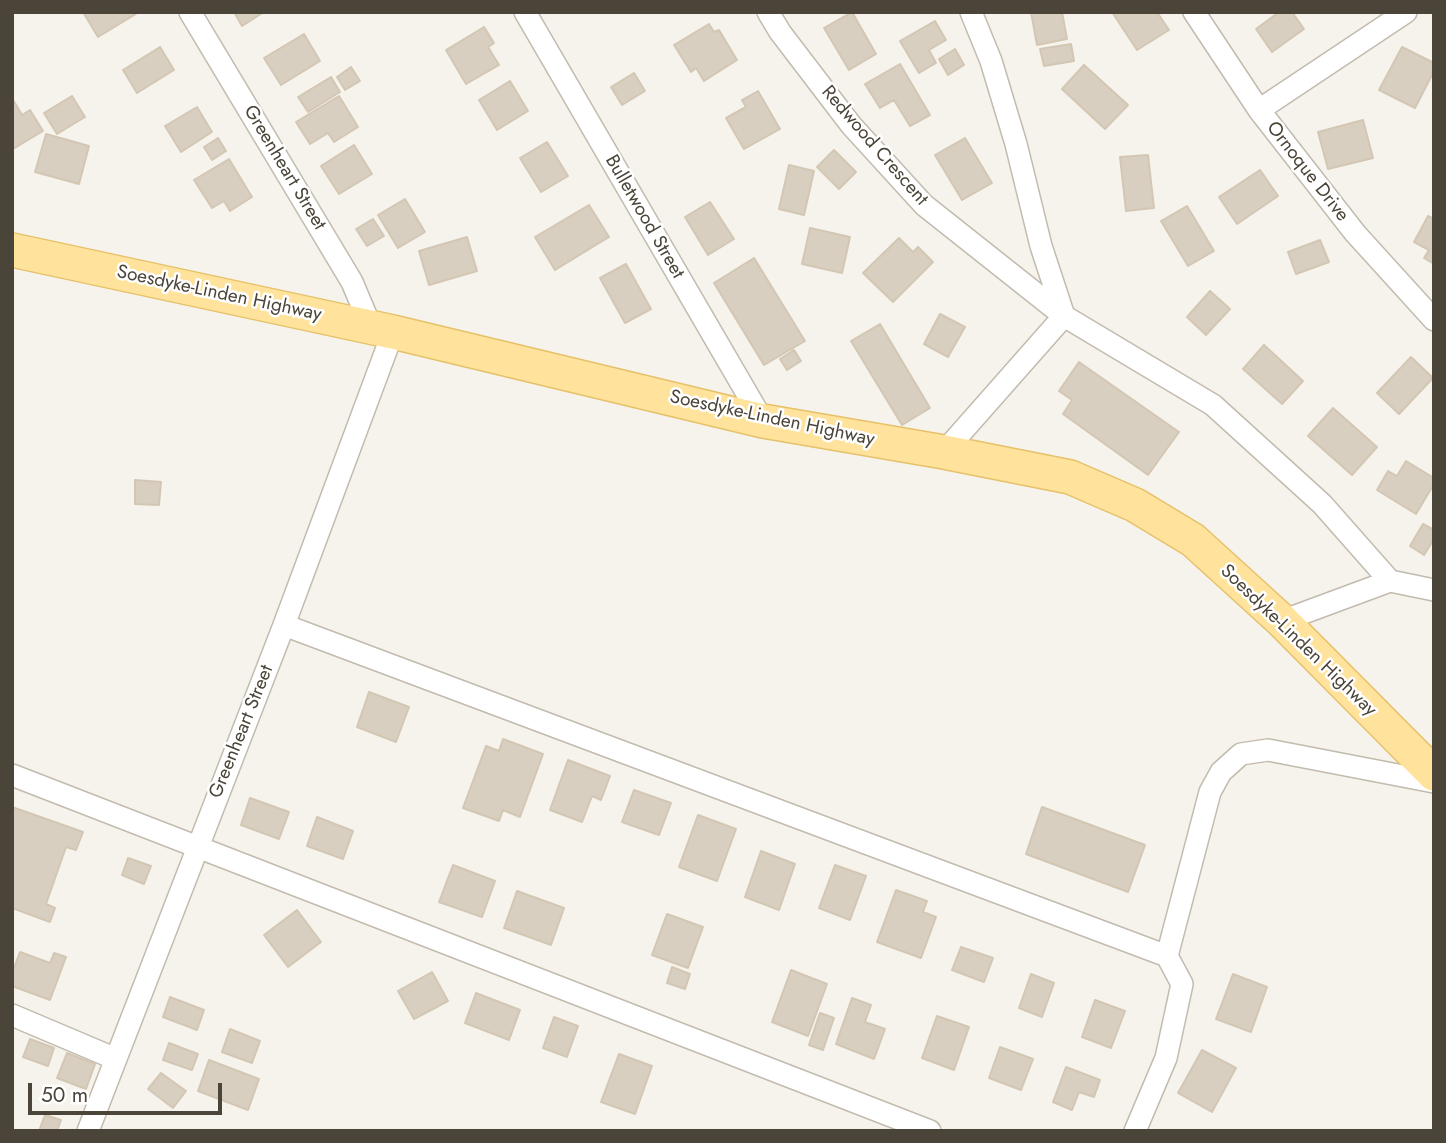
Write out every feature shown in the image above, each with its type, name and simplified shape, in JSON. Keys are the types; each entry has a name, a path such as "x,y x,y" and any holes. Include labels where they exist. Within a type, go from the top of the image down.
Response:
{"main road":[{"name":"Soesdyke-Linden Highway","path":"12,250 382,329 763,421 1070,477 1135,505 1193,540 1282,621 1434,774"}],"street":[{"name":"Greenheart Street","path":"88,1131 196,846 284,625 382,329 190,12"},
{"name":"Bulletwood Street","path":"525,12 763,421"},
{"name":"Redwood Crescent","path":"768,12 780,33 851,125 924,205 1064,316 1213,405 1322,504 1390,580"},
{"path":"944,452 1064,316 1041,246 995,73 971,12"},
{"name":"Ornoque Drive","path":"1194,12 1259,110 1355,233 1434,320"},
{"path":"1259,110 1406,12"},
{"path":"1282,621 1390,580 1434,590"},
{"path":"284,625 1167,956 1182,984 1166,1058 1135,1131"},
{"path":"1167,956 1210,792 1221,772 1241,754 1268,750 1434,782"},
{"path":"12,775 930,1131"},
{"path":"12,1015 116,1059"}],"building":[{"path":"83,12 139,12 98,37"},
{"path":"234,12 264,12 242,26"},
{"path":"852,12 876,54 849,70 824,28"},
{"path":"1031,12 1062,12 1067,39 1037,45"},
{"path":"1112,12 1157,12 1169,30 1137,50"},
{"path":"1279,12 1292,12 1304,29 1272,52 1256,29"},
{"path":"935,21 946,40 929,50 936,63 919,73 900,41"},
{"path":"709,24 714,32 719,30 737,60 704,81 696,68 691,72 674,45"},
{"path":"484,27 494,43 488,47 499,65 466,84 446,50"},
{"path":"304,34 320,61 281,85 264,58"},
{"path":"1071,44 1074,61 1044,66 1040,49"},
{"path":"160,47 174,70 137,93 123,70"},
{"path":"1402,47 1434,63 1434,71 1415,108 1379,90"},
{"path":"955,49 964,65 948,75 939,59"},
{"path":"900,64 930,115 910,126 894,100 880,108 865,84"},
{"path":"1084,65 1128,105 1105,129 1062,89"},
{"path":"351,67 360,81 345,90 337,77"},
{"path":"634,73 645,91 622,105 611,87"},
{"path":"331,77 340,92 308,112 298,97"},
{"path":"510,81 528,111 497,130 479,100"},
{"path":"758,91 780,129 744,149 726,118 746,107 742,100"},
{"path":"72,96 85,117 57,134 44,113"},
{"path":"339,96 358,127 334,142 328,133 310,144 296,122"},
{"path":"12,98 22,115 30,110 43,131 13,149"},
{"path":"197,107 212,132 181,152 165,126"},
{"path":"1363,120 1373,158 1328,169 1318,132"},
{"path":"46,134 89,146 79,184 35,172"},
{"path":"218,138 226,151 212,160 204,147"},
{"path":"965,138 992,183 962,200 935,155"},
{"path":"547,142 568,176 541,192 520,158"},
{"path":"354,145 372,174 339,194 321,166"},
{"path":"834,150 856,172 839,189 817,167"},
{"path":"1148,155 1154,208 1126,211 1120,157"},
{"path":"229,159 252,197 230,211 224,201 212,208 194,180"},
{"path":"789,165 814,171 804,215 779,209"},
{"path":"1260,170 1278,196 1237,224 1219,197"},
{"path":"405,199 425,232 398,248 378,215"},
{"path":"710,202 734,239 708,255 685,217"},
{"path":"589,205 609,237 555,270 535,237"},
{"path":"1187,206 1214,251 1188,266 1161,221"},
{"path":"1428,216 1434,219 1434,264 1424,258 1429,250 1414,242"},
{"path":"373,219 384,236 367,246 356,229"},
{"path":"810,228 850,237 842,273 802,264"},
{"path":"467,237 477,271 429,285 419,251"},
{"path":"899,238 913,252 918,247 933,262 893,302 863,273"},
{"path":"1320,240 1329,262 1296,274 1288,252"},
{"path":"754,258 805,341 764,365 714,283"},
{"path":"626,264 651,309 625,323 600,278"},
{"path":"1210,291 1230,309 1206,335 1187,317"},
{"path":"940,314 965,327 948,357 924,344"},
{"path":"880,324 930,408 902,425 851,341"},
{"path":"1264,345 1303,381 1282,404 1243,369"},
{"path":"794,350 801,361 787,370 780,359"},
{"path":"1411,357 1433,378 1399,414 1377,393"},
{"path":"1079,362 1179,432 1148,475 1063,414 1072,400 1059,391"},
{"path":"1333,408 1377,447 1352,475 1308,436"},
{"path":"1406,461 1434,478 1434,484 1416,514 1377,490 1388,471 1397,476"},
{"path":"135,480 161,482 159,505 135,504"},
{"path":"1423,524 1434,530 1434,539 1424,555 1410,546"},
{"path":"369,692 409,707 396,742 357,727"},
{"path":"503,739 543,754 520,817 503,810 499,821 463,808 486,746 499,751"},
{"path":"568,760 610,776 601,800 592,796 582,822 550,810"},
{"path":"634,790 671,803 659,835 622,822"},
{"path":"250,798 289,812 279,839 241,825"},
{"path":"12,807 83,832 76,850 66,847 46,904 55,908 50,922 12,908"},
{"path":"1042,807 1145,845 1128,892 1026,854"},
{"path":"698,815 736,829 717,881 679,867"},
{"path":"317,817 353,831 343,859 307,846"},
{"path":"761,851 795,864 779,910 745,897"},
{"path":"128,858 151,866 144,884 122,875"},
{"path":"453,865 495,881 482,917 439,902"},
{"path":"835,865 866,876 850,920 819,908"},
{"path":"896,890 927,901 923,912 936,917 921,958 877,942"},
{"path":"517,891 564,908 551,945 504,928"},
{"path":"297,910 321,942 288,967 264,935"},
{"path":"667,914 703,927 688,968 652,955"},
{"path":"961,947 993,958 984,982 952,970"},
{"path":"20,952 50,963 54,953 66,957 50,1000 12,986 12,973"},
{"path":"672,967 690,974 685,989 667,983"},
{"path":"791,970 827,984 808,1036 772,1022"},
{"path":"432,972 448,1001 414,1019 398,991"},
{"path":"1031,974 1054,983 1042,1017 1019,1008"},
{"path":"1233,974 1267,987 1251,1032 1216,1019"},
{"path":"476,993 520,1010 509,1040 465,1023"},
{"path":"170,997 204,1010 197,1030 163,1017"},
{"path":"852,998 871,1005 865,1022 885,1029 874,1059 836,1044"},
{"path":"1095,1000 1125,1011 1111,1048 1082,1037"},
{"path":"820,1013 834,1018 823,1050 809,1045"},
{"path":"937,1016 969,1027 954,1070 922,1058"},
{"path":"554,1017 578,1026 567,1057 543,1048"},
{"path":"230,1029 260,1041 252,1063 222,1052"},
{"path":"30,1039 54,1048 48,1066 23,1057"},
{"path":"169,1043 198,1054 192,1070 163,1060"},
{"path":"1000,1047 1033,1059 1021,1090 989,1078"},
{"path":"1202,1050 1236,1068 1212,1112 1178,1093"},
{"path":"67,1053 95,1064 86,1089 57,1078"},
{"path":"619,1054 652,1066 635,1114 601,1102"},
{"path":"209,1060 259,1079 248,1110 198,1091"},
{"path":"1066,1067 1100,1080 1094,1097 1079,1092 1072,1110 1053,1102"},
{"path":"161,1073 186,1091 173,1108 148,1089"},
{"path":"45,1115 61,1120 57,1131 39,1131"}]}
